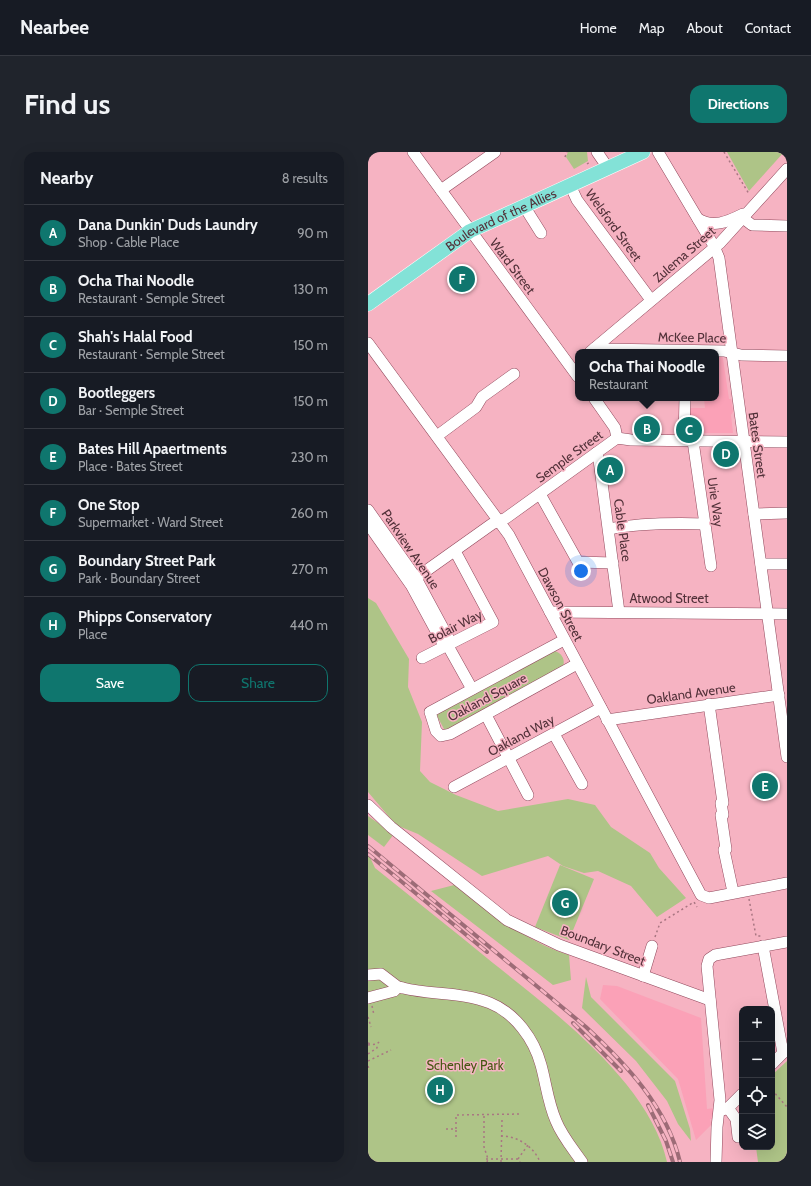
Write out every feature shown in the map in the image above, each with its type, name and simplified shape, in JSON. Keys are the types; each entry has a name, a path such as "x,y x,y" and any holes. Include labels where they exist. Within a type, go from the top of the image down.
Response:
{"main road":[{"name":"Boulevard of the Allies","path":"368,304 470,231 643,152"}],"street":[{"name":"Ward Street","path":"413,152 470,231 575,368"},
{"path":"441,190 495,152"},
{"path":"597,152 608,168"},
{"name":"Bates Street","path":"658,152 714,246 719,258 767,613 779,695 784,707 787,757"},
{"name":"Zulema Street","path":"594,349 714,246 720,243 787,169"},
{"name":"Welsford Street","path":"570,185 577,200 651,300"},
{"path":"524,206 541,233"},
{"path":"698,219 704,222 721,224 746,215 752,225 787,226"},
{"name":"Dawson Street","path":"368,343 509,535 701,895 709,898 733,892"},
{"name":"McKee Place","path":"719,352 731,352 741,355 787,356"},
{"path":"437,436 476,407 482,397 514,374"},
{"path":"596,401 615,428 617,438"},
{"name":"Urie Way","path":"685,401 689,440 705,524 711,566"},
{"name":"Semple Street","path":"416,578 492,524 506,518 617,438 631,440 787,442"},
{"name":"Cable Place","path":"596,453 599,460 620,612"},
{"path":"540,494 578,562 614,563"},
{"name":"Parkview Avenue","path":"368,510 418,590 443,644 448,646 472,691"},
{"path":"754,514 787,513"},
{"path":"609,529 660,523 705,524"},
{"name":"Parkview Avenue","path":"368,524 416,578 418,590"},
{"name":"Bolair Way","path":"422,658 493,622 455,550"},
{"path":"761,564 787,564"},
{"name":"Atwood Street","path":"550,612 787,614"},
{"name":"Oakland Square","path":"564,640 472,691 430,712 436,731 441,736 450,734 484,713 577,664"},
{"name":"Oakland Avenue","path":"607,720 779,695"},
{"path":"710,704 723,803 721,803 723,815 721,815 726,849 724,850 733,892 787,883"},
{"name":"Oakland Way","path":"454,787 601,708"},
{"path":"484,713 528,795"},
{"path":"554,734 582,784"},
{"name":"Boundary Street","path":"368,805 391,827 507,920 559,945 710,1000"},
{"path":"738,1137 736,1119 724,1109 720,1100 707,966 709,959 715,955 787,942"},
{"path":"643,976 652,946"},
{"path":"763,946 785,1051 775,1061"},
{"path":"368,975 381,974 398,987 489,1002 502,1008 520,1024 532,1042 538,1055 549,1103 556,1122 567,1142 582,1162"},
{"path":"368,998 394,991 398,987"},
{"path":"716,1162 717,1127 724,1109 739,1096"}],"path":[{"path":"565,157 567,152"},
{"path":"724,152 749,194"},
{"path":"472,691 484,713"},
{"path":"749,898 756,936 761,935 763,946"},
{"path":"652,946 660,923 694,902 697,907"},
{"path":"368,1017 371,1027"},
{"path":"368,1054 377,1048 377,1044 380,1041"},
{"path":"368,1044 377,1044"},
{"path":"368,1061 390,1050"},
{"path":"775,1093 787,1107"},
{"path":"456,1137 456,1115 484,1116 520,1114"},
{"path":"484,1116 484,1147 487,1159 486,1162"},
{"path":"501,1162 502,1120"},
{"path":"446,1129 456,1129"},
{"path":"502,1136 515,1138 528,1145 540,1162"},
{"path":"518,1159 528,1145"},
{"path":"487,1159 518,1159"}],"shaded area":[{"path":"719,355 722,355 729,399 731,399 733,412 731,415 733,433 685,433 685,408 705,408 704,401 719,401"},
{"path":"603,985 617,986 701,1018 707,1109 714,1108 713,1119 710,1119 711,1125 696,1140 678,1079 600,999"}],"green space":[{"path":"568,152 587,152 588,161 574,169 566,157"},
{"path":"727,152 784,152 749,191"},
{"path":"368,598 376,603 409,659 408,687 422,722 420,771 430,782 456,795 498,811 568,799 595,805 611,827 650,853 659,868 686,898 657,917 631,886 598,871 584,873 563,866 548,856 482,876 418,834 396,825 368,792"},
{"path":"555,651 563,658 563,667 448,730 444,729 437,716 438,713 550,652"},
{"path":"368,816 394,834 384,847 368,835"},
{"name":"Schenley Park","path":"368,853 375,868 543,1003 596,1051 620,1077 641,1104 657,1133 667,1162 368,1162"},
{"path":"560,865 594,879 569,940 535,927"},
{"path":"458,884 497,916 523,934 537,942 569,955 571,980 553,985 431,891"},
{"path":"586,977 591,997 675,1081 690,1129 691,1141 678,1124 667,1101 636,1061 582,1008"},
{"path":"787,1061 787,1162 758,1162 756,1150 775,1150 775,1072"}],"railway":[{"path":"368,846 586,1027 616,1056 630,1071 655,1105 674,1142 680,1162"},
{"path":"368,854 487,952"},
{"path":"573,1023 621,1071"},
{"path":"648,1105 666,1141 673,1162"}],"place":[{"name":"One Stop","path":"462,279"},
{"name":"Ocha Thai Noodle","path":"647,429"},
{"name":"Shah's Halal Food","path":"689,430"},
{"name":"Bootleggers","path":"726,454"},
{"name":"Dana Dunkin' Duds Laundry","path":"610,470"},
{"name":"Bates Hill Apaertments","path":"765,786"},
{"name":"Boundary Street Park","path":"565,903"},
{"name":"Phipps Conservatory","path":"440,1090"}]}
